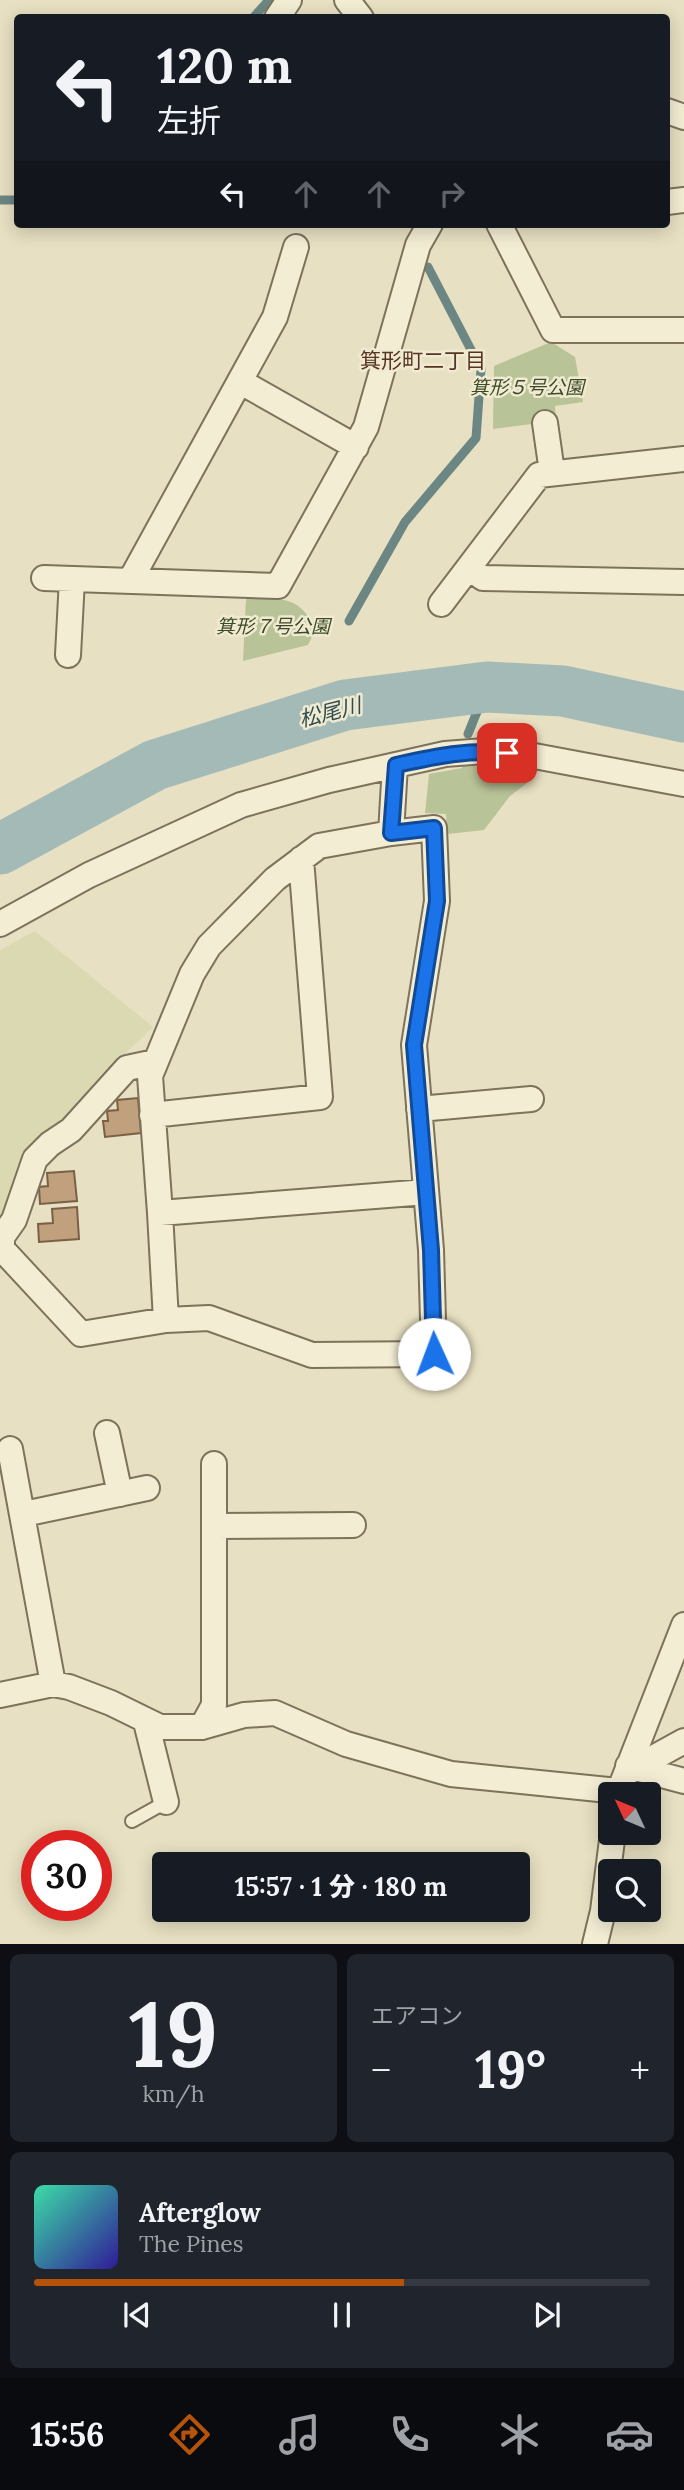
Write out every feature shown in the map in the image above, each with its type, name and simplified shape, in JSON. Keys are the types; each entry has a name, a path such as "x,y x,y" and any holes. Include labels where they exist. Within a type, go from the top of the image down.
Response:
{"street":[{"path":"347,0 358,14"},
{"path":"44,578 278,586 366,427 418,246 428,228"},
{"path":"501,228 553,330 684,330"},
{"path":"130,581 275,317 296,247"},
{"path":"241,382 356,447"},
{"path":"545,423 552,472"},
{"path":"441,604 539,475 684,459"},
{"path":"468,568 483,578 684,582"},
{"path":"68,655 72,579"},
{"path":"0,924 102,869 241,805 328,780 444,754 485,751 529,755 684,784"},
{"path":"391,833 396,765"},
{"path":"155,1062 127,1068 71,1130 50,1144 35,1159 14,1220 2,1237 2,1249 82,1334 166,1320 209,1318 312,1355 434,1354 426,1192 414,1045 437,901 434,828 319,846 275,879 209,946 192,974 150,1076 166,1320"},
{"path":"152,1115 320,1097 301,859"},
{"path":"419,1109 531,1100"},
{"path":"160,1213 426,1192"},
{"path":"107,1433 120,1494"},
{"path":"10,1449 53,1684"},
{"path":"202,1727 214,1705 214,1464"},
{"path":"24,1514 147,1488"},
{"path":"214,1526 352,1525"},
{"path":"624,1782 632,1767 684,1626"},
{"path":"0,1695 53,1684 69,1687 111,1703 160,1727 202,1727 244,1715 275,1713 346,1744 451,1774 598,1791"},
{"path":"146,1722 166,1801"},
{"path":"632,1767 684,1741"},
{"path":"632,1767 684,1781"},
{"path":"595,1944 603,1911 611,1845"}],"lane":[{"path":"132,1821 166,1801"}],"shaded area":[{"path":"35,931 153,1027 114,1064 77,1106 37,1142 0,1220 0,950"}],"green space":[{"name":"箕形５号公園","path":"551,342 575,357 583,402 555,406 556,421 493,429 494,366"},
{"name":"箕形７号公園","path":"246,598 278,599 296,604 310,619 315,630 308,645 243,661"},
{"path":"462,759 500,766 528,766 527,783 510,796 484,830 447,834 446,814 425,813 429,774 462,768"}],"building":[{"path":"138,1098 141,1133 105,1137 103,1121 108,1121 107,1111 118,1110 117,1100"},
{"path":"74,1171 77,1201 40,1204 39,1187 48,1186 47,1173"},
{"path":"77,1207 79,1239 39,1242 38,1224 53,1223 52,1209"}],"waterway":[{"path":"257,14 269,0"},
{"path":"0,200 14,200"},
{"path":"349,621 405,522 476,438 481,369 428,267"},
{"path":"468,734 487,687"},
{"name":"松尾川","path":"0,849 155,765 345,705 487,687 563,691 684,717"}],"district":[{"name":"箕形町二丁目","path":"423,360"}],"route":[{"path":"434,1354 431,1250 414,1045 437,901 434,828 391,833 396,765 444,754 485,751 507,753"}]}
